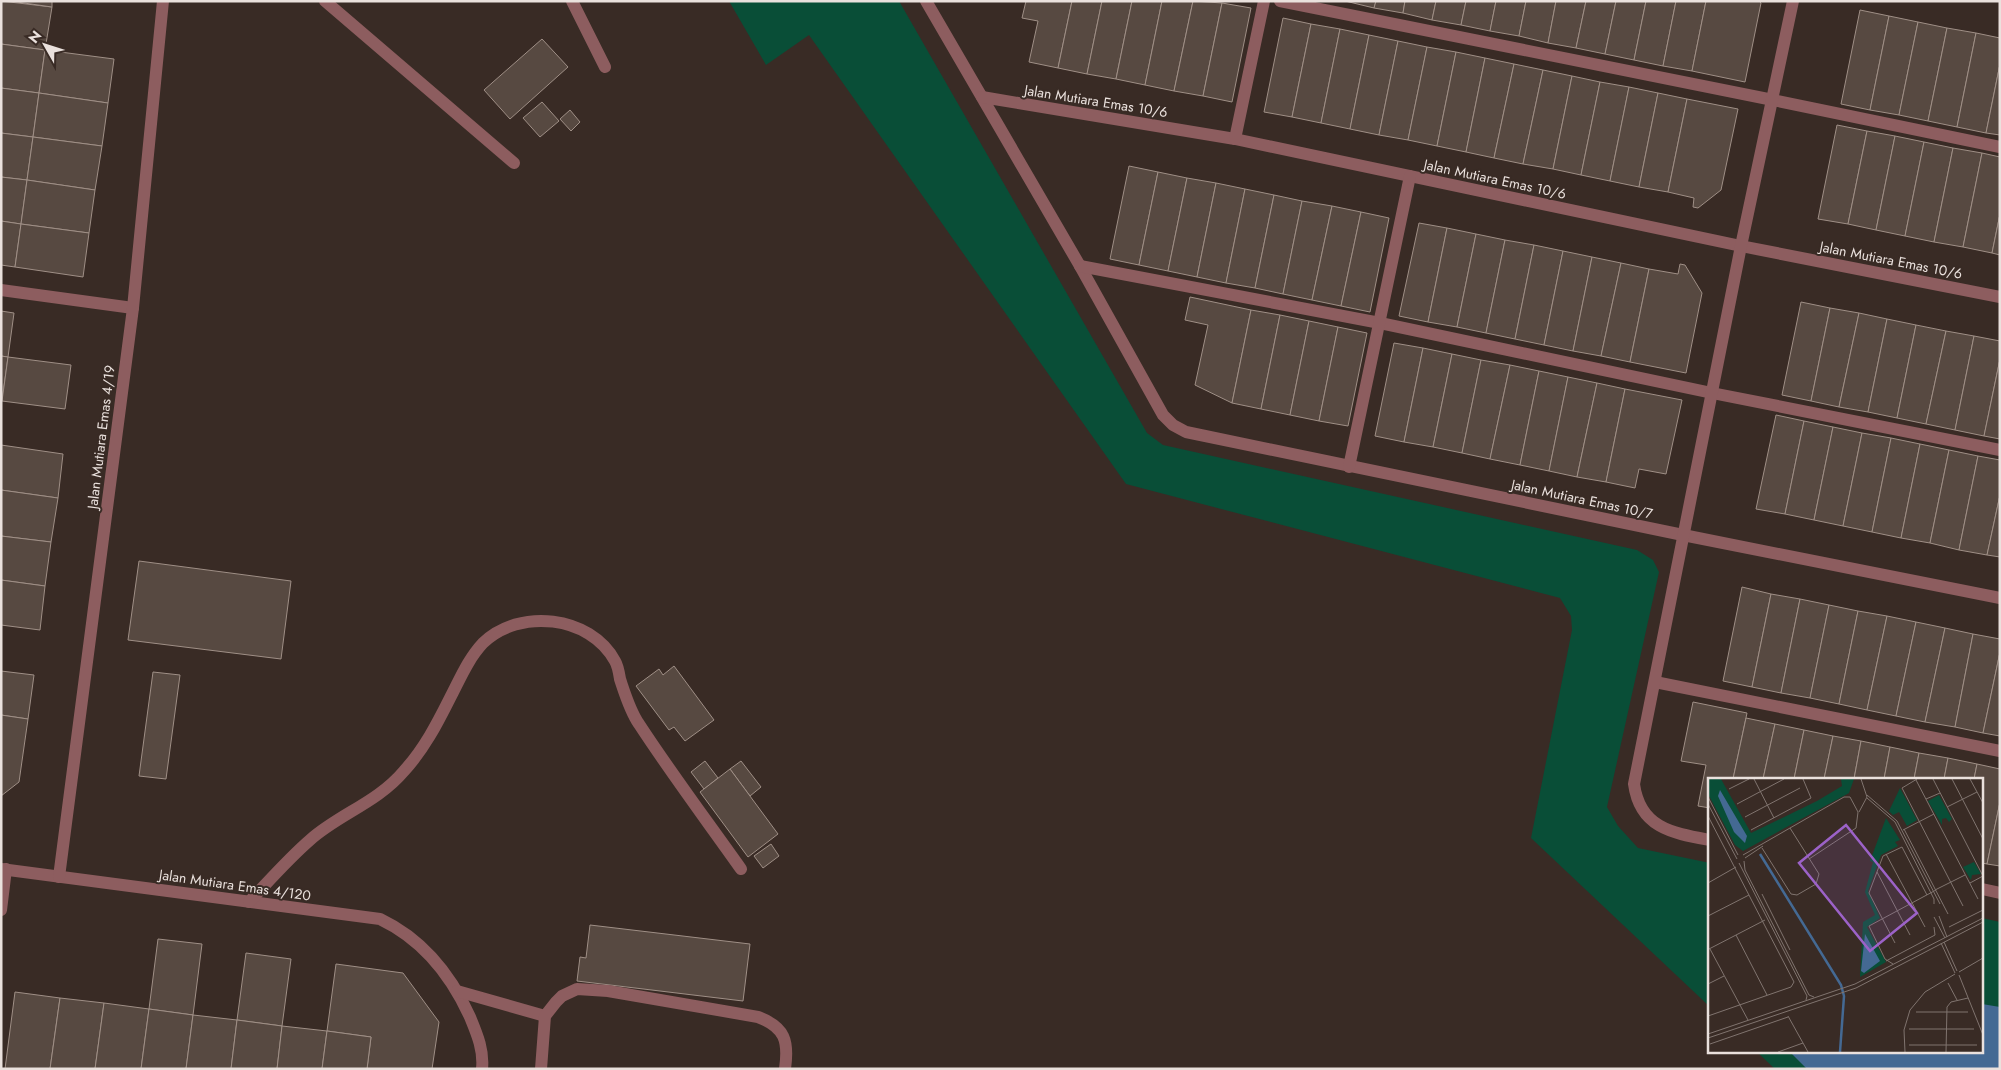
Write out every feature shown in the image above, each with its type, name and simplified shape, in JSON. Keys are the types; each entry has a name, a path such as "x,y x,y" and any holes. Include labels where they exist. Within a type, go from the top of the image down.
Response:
{"street":[{"name":"Jalan Mutiara Emas 4/19","path":"59,876 133,308 163,1"},
{"path":"325,1 514,163"},
{"path":"572,1 605,67"},
{"path":"926,1 1080,266 1380,323 1712,393 2000,450"},
{"path":"1235,140 1264,1"},
{"path":"1280,1 2000,147"},
{"path":"1708,840 1684,836 1655,823 1647,817 1642,811 1635,794 1634,784 1741,246 1793,1"},
{"name":"Jalan Mutiara Emas 10/6","path":"982,97 1235,140 1741,246 2000,297"},
{"path":"1349,467 1410,176"},
{"name":"Jalan Mutiara Emas 10/7","path":"1080,266 1163,415 1174,425 1186,432 1202,437 1349,467 2000,598"},
{"path":"1,290 133,308"},
{"path":"249,902 310,839 371,801 403,774 424,746 469,660 483,643 496,633 528,621 545,620 567,624 586,633 605,648 615,661 637,722 741,869"},
{"path":"1654,682 2000,751"},
{"path":"1,910 4,869"},
{"name":"Jalan Mutiara Emas 4/120","path":"4,869 380,919 399,928 416,942 432,957 457,991 477,1032 483,1056 482,1069"},
{"path":"1984,889 2000,893"},
{"path":"541,1069 545,1016 562,996 577,989 586,988 758,1017 771,1022 780,1030 786,1042 785,1069"},
{"path":"457,991 545,1016"}],"green space":[{"path":"729,1 899,1 1147,433 1163,445 1637,550 1653,560 1659,572 1607,807 1618,826 1638,848 1708,863 1708,1005 1531,838 1572,630 1571,616 1560,598 1126,484 809,35 766,65"},
{"path":"1984,918 2000,922 2000,1069 1775,1069 1757,1052 1984,1052"}],"water":[{"path":"1984,1004 2000,1007 2000,1069 1807,1069 1790,1052 1984,1052"}],"building":[{"path":"1,1 52,7 45,50 1,44"},
{"path":"10,1 52,1 52,7"},
{"path":"1026,1 1072,1 1058,68 1029,62 1038,21 1022,18"},
{"path":"1072,1 1102,1 1087,74 1058,68"},
{"path":"1102,1 1132,1 1116,79 1087,74"},
{"path":"1132,1 1162,1 1145,85 1116,79"},
{"path":"1162,1 1193,1 1174,91 1145,85"},
{"path":"1193,1 1222,3 1203,96 1174,91"},
{"path":"1345,1 1376,1 1374,8"},
{"path":"1376,1 1405,1 1403,13 1374,8"},
{"path":"1405,1 1436,1 1432,20 1403,13"},
{"path":"1436,1 1466,1 1461,25 1432,20"},
{"path":"1466,1 1496,1 1490,31 1461,25"},
{"path":"1496,1 1526,1 1519,36 1490,31"},
{"path":"1526,1 1556,1 1548,43 1519,36"},
{"path":"1556,1 1586,1 1576,48 1548,43"},
{"path":"1586,1 1616,1 1605,54 1576,48"},
{"path":"1616,1 1646,1 1634,60 1605,54"},
{"path":"1646,1 1676,1 1663,66 1634,60"},
{"path":"1676,1 1706,1 1692,71 1663,66"},
{"path":"1706,1 1759,1 1761,3 1745,82 1692,71"},
{"path":"1222,3 1251,8 1232,102 1203,96"},
{"path":"1860,10 1889,16 1870,110 1841,104"},
{"path":"1889,16 1918,22 1899,115 1870,110"},
{"path":"1283,18 1311,24 1292,117 1264,112"},
{"path":"1918,22 1947,28 1928,121 1899,115"},
{"path":"1311,24 1340,29 1321,123 1292,117"},
{"path":"1947,28 1976,33 1957,127 1928,121"},
{"path":"1340,29 1369,35 1350,129 1321,123"},
{"path":"1976,33 2000,38 2000,64 1986,133 1957,127"},
{"path":"1369,35 1398,41 1379,135 1350,129"},
{"path":"542,39 568,67 510,119 484,90"},
{"path":"1398,41 1427,47 1408,140 1379,135"},
{"path":"1,44 45,50 39,93 1,88"},
{"path":"1427,47 1456,52 1437,146 1408,140"},
{"path":"45,50 114,59 108,103 39,93"},
{"path":"1456,52 1485,58 1466,152 1437,146"},
{"path":"1485,58 1514,64 1494,158 1466,152"},
{"path":"1514,64 1543,70 1523,164 1494,158"},
{"path":"2000,64 2000,135 1986,133"},
{"path":"1543,70 1572,76 1553,169 1523,164"},
{"path":"1572,76 1600,82 1581,175 1553,169"},
{"path":"1600,82 1629,87 1610,181 1581,175"},
{"path":"1629,87 1658,93 1639,187 1610,181"},
{"path":"1,88 39,93 33,137 1,133"},
{"path":"39,93 108,103 102,146 33,137"},
{"path":"1658,93 1687,99 1668,192 1639,187"},
{"path":"1687,99 1738,109 1721,190 1698,208 1693,207 1694,198 1668,192"},
{"path":"542,102 559,121 540,137 523,118"},
{"path":"570,110 580,122 571,131 560,119"},
{"path":"1837,125 1867,131 1848,224 1818,219"},
{"path":"1867,131 1895,136 1876,230 1848,224"},
{"path":"1,133 33,137 27,180 1,177"},
{"path":"1895,136 1924,142 1905,236 1876,230"},
{"path":"33,137 102,146 95,190 27,180"},
{"path":"1924,142 1953,148 1934,242 1905,236"},
{"path":"1953,148 1982,153 1963,247 1934,242"},
{"path":"1982,153 2000,157 2000,214 1992,253 1963,247"},
{"path":"1129,166 1158,172 1139,265 1110,259"},
{"path":"1158,172 1187,178 1168,271 1139,265"},
{"path":"1,177 27,180 21,224 1,221"},
{"path":"1187,178 1216,183 1197,277 1168,271"},
{"path":"27,180 95,190 89,233 21,224"},
{"path":"1216,183 1245,189 1226,283 1197,277"},
{"path":"1245,189 1274,195 1255,288 1226,283"},
{"path":"1274,195 1302,201 1283,294 1255,288"},
{"path":"1302,201 1332,206 1312,300 1283,294"},
{"path":"1332,206 1361,212 1341,306 1312,300"},
{"path":"1361,212 1389,218 1370,312 1341,306"},
{"path":"2000,214 2000,255 1992,253"},
{"path":"1,221 21,224 15,267 1,265"},
{"path":"1419,223 1447,228 1428,322 1399,316"},
{"path":"21,224 89,233 83,277 15,267"},
{"path":"1447,228 1476,234 1457,327 1428,322"},
{"path":"1476,234 1505,240 1486,333 1457,327"},
{"path":"1505,240 1534,245 1515,339 1486,333"},
{"path":"1534,245 1563,251 1544,345 1515,339"},
{"path":"1563,251 1592,257 1573,351 1544,345"},
{"path":"1592,257 1621,263 1601,356 1573,351"},
{"path":"1621,263 1649,269 1630,362 1601,356"},
{"path":"1680,264 1685,265 1702,293 1686,373 1630,362 1649,269 1678,274"},
{"path":"1190,297 1251,310 1232,403 1195,385 1208,325 1185,320"},
{"path":"1801,302 1830,308 1811,401 1782,395"},
{"path":"1830,308 1859,313 1839,407 1811,401"},
{"path":"1251,310 1280,315 1261,409 1232,403"},
{"path":"1,311 14,313 8,357 1,356"},
{"path":"1859,313 1887,319 1868,412 1839,407"},
{"path":"1280,315 1309,321 1290,415 1261,409"},
{"path":"1887,319 1916,325 1897,418 1868,412"},
{"path":"1309,321 1338,327 1319,421 1290,415"},
{"path":"1916,325 1946,331 1926,424 1897,418"},
{"path":"1338,327 1367,333 1348,426 1319,421"},
{"path":"1946,331 1974,336 1955,430 1926,424"},
{"path":"1974,336 2000,341 2000,359 1984,436 1955,430"},
{"path":"1394,343 1423,348 1404,442 1375,436"},
{"path":"1423,348 1452,354 1433,447 1404,442"},
{"path":"1452,354 1481,360 1462,453 1433,447"},
{"path":"1,356 8,357 2,401 1,401"},
{"path":"8,357 71,365 65,409 2,401"},
{"path":"2000,359 2000,439 1984,436"},
{"path":"1481,360 1510,365 1490,459 1462,453"},
{"path":"1510,365 1539,371 1520,465 1490,459"},
{"path":"1539,371 1568,377 1549,471 1520,465"},
{"path":"1568,377 1597,383 1577,477 1549,471"},
{"path":"1597,383 1625,389 1606,482 1577,477"},
{"path":"1625,389 1682,400 1666,474 1639,469 1635,488 1606,482"},
{"path":"1776,415 1804,421 1785,514 1756,509"},
{"path":"1804,421 1833,427 1814,520 1785,514"},
{"path":"1833,427 1862,433 1843,526 1814,520"},
{"path":"1862,433 1891,438 1872,532 1843,526"},
{"path":"1891,438 1920,444 1901,538 1872,532"},
{"path":"1920,444 1949,450 1930,543 1901,538"},
{"path":"1,445 63,454 58,498 1,490"},
{"path":"1949,450 1978,456 1959,550 1930,543"},
{"path":"1978,456 2000,460 2000,495 1987,555 1959,550"},
{"path":"1,490 58,498 51,542 1,536"},
{"path":"2000,495 2000,557 1987,555"},
{"path":"1,536 51,542 45,586 1,580"},
{"path":"139,561 291,581 281,659 128,640"},
{"path":"1,580 45,586 40,630 1,625"},
{"path":"1742,587 1771,594 1752,687 1723,681"},
{"path":"1771,594 1800,599 1781,693 1752,687"},
{"path":"1800,599 1829,605 1810,698 1781,693"},
{"path":"1829,605 1858,611 1839,704 1810,698"},
{"path":"1858,611 1887,616 1867,710 1839,704"},
{"path":"1887,616 1916,622 1896,716 1867,710"},
{"path":"1916,622 1945,628 1925,722 1896,716"},
{"path":"1945,628 1973,634 1955,727 1925,722"},
{"path":"1973,634 2000,639 2000,652 1983,733 1955,727"},
{"path":"2000,652 2000,736 1983,733"},
{"path":"674,666 714,720 685,741 674,727 669,730 636,686 659,669 663,675"},
{"path":"1,671 34,675 28,719 1,715"},
{"path":"153,672 180,675 166,779 139,776"},
{"path":"1693,702 1747,713 1733,778 1708,778 1708,808 1698,806 1706,765 1681,761"},
{"path":"1,715 28,719 19,782 1,796"},
{"path":"1746,718 1775,724 1763,778 1733,778"},
{"path":"1775,724 1804,730 1794,778 1763,778"},
{"path":"1804,730 1833,736 1824,778 1794,778"},
{"path":"1833,736 1861,741 1854,778 1824,778"},
{"path":"1861,741 1890,747 1884,778 1854,778"},
{"path":"1890,747 1919,753 1914,778 1884,778"},
{"path":"1919,753 1948,758 1944,778 1914,778"},
{"path":"1948,758 1977,764 1974,778 1944,778"},
{"path":"705,761 718,778 704,789 691,772"},
{"path":"741,761 761,787 750,796 730,769"},
{"path":"1977,764 2000,769 2000,802 1987,864 1984,863 1984,778 1974,778"},
{"path":"730,769 778,834 748,857 700,792"},
{"path":"2000,802 2000,866 1987,864"},
{"path":"771,844 779,856 763,868 754,856"},
{"path":"590,925 750,944 743,1001 577,981 580,957 586,958"},
{"path":"158,939 202,944 193,1015 149,1009"},
{"path":"246,953 291,959 282,1026 237,1020"},
{"path":"336,964 403,973 439,1022 432,1069 367,1069 371,1037 327,1031"},
{"path":"15,992 60,998 50,1069 5,1069"},
{"path":"60,998 104,1003 95,1069 50,1069"},
{"path":"104,1003 149,1009 141,1069 95,1069"},
{"path":"149,1009 193,1015 186,1069 141,1069"},
{"path":"193,1015 237,1020 231,1069 186,1069"},
{"path":"237,1020 282,1026 277,1069 231,1069"},
{"path":"282,1026 327,1031 322,1069 277,1069"},
{"path":"327,1031 371,1037 367,1069 322,1069"}]}
